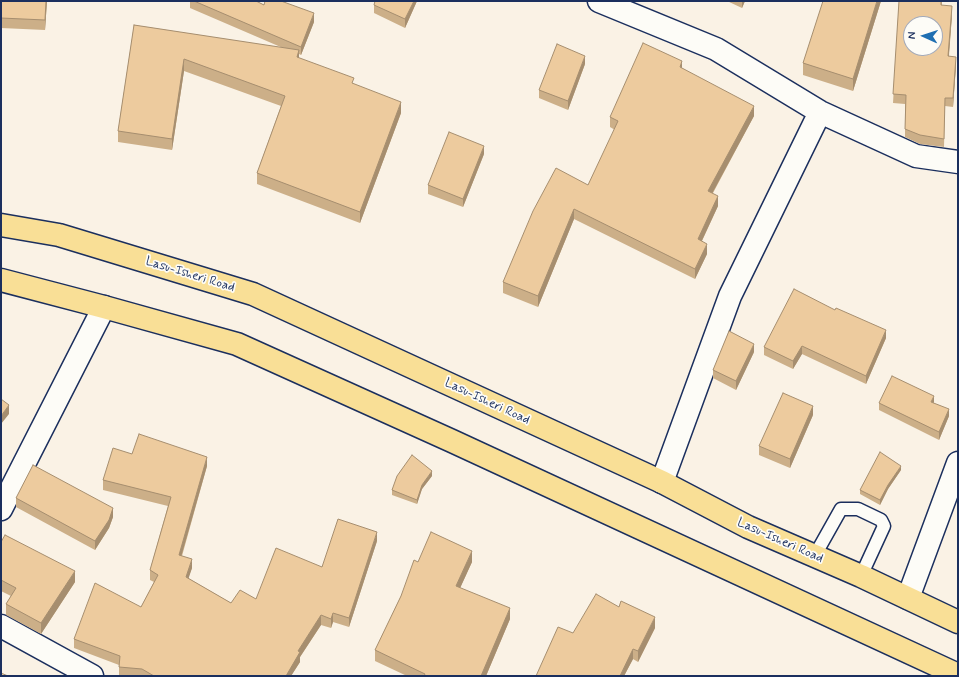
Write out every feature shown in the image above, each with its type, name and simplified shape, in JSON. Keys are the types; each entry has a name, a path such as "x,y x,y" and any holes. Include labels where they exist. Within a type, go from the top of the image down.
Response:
{"main road":[{"name":"Lasu-Isheri Road","path":"1,225 59,234 252,294 662,482 748,527 861,576 958,622"},
{"path":"1,280 237,344 460,444 958,675"}],"street":[{"path":"599,1 716,49 820,112 916,156 958,162"},
{"path":"662,482 730,296 820,112"},
{"path":"1,509 104,307"},
{"path":"908,598 958,463"},
{"path":"1,626 92,676"}],"lane":[{"path":"814,556 841,509 858,509 880,520 884,526 861,576"}],"building":[{"path":"1,1 46,1 45,20 1,18"},
{"path":"194,1 256,1 264,5 265,1 281,1 314,13 301,47"},
{"path":"375,1 414,1 405,19 374,5"},
{"path":"823,1 877,1 853,79 803,63"},
{"path":"899,1 941,1 941,5 952,6 948,56 956,57 953,98 945,98 944,139 920,135 905,129 906,95 893,94"},
{"path":"134,25 299,50 297,57 354,78 352,83 401,102 360,212 257,173 285,96 184,59 172,139 118,131"},
{"path":"643,43 682,61 680,67 754,106 708,191 718,196 698,239 707,244 695,269 574,209 538,296 503,282 533,211 556,168 588,185 618,121 610,117"},
{"path":"557,44 585,56 568,101 539,90"},
{"path":"449,132 484,146 463,199 428,185"},
{"path":"794,289 835,310 836,308 886,330 866,376 802,346 793,361 764,347"},
{"path":"729,331 754,344 736,381 713,370"},
{"path":"892,376 934,396 931,402 949,409 939,432 879,403"},
{"path":"783,393 813,406 790,459 759,446"},
{"path":"1,399 9,405 1,416"},
{"path":"139,434 207,457 179,555 192,559 186,577 231,603 240,590 256,599 276,548 322,567 338,519 377,532 349,618 333,613 331,619 321,615 298,651 300,652 286,676 154,676 142,669 119,667 120,656 74,639 95,583 141,607 158,575 150,570 171,497 103,480 113,448 132,454"},
{"path":"880,452 901,466 880,500 860,490"},
{"path":"412,455 432,471 422,485 417,500 392,490 397,476"},
{"path":"33,465 113,508 109,520 95,541 16,498"},
{"path":"431,532 472,551 456,586 510,608 481,676 424,676 425,674 375,650 401,596 414,560 418,562"},
{"path":"5,535 75,571 41,623 6,604 16,588 1,580 1,542"},
{"path":"596,594 619,607 621,601 655,617 638,651 633,649 620,676 536,676 558,627 573,633"},
{"path":"1,673 8,676 1,676"}]}
